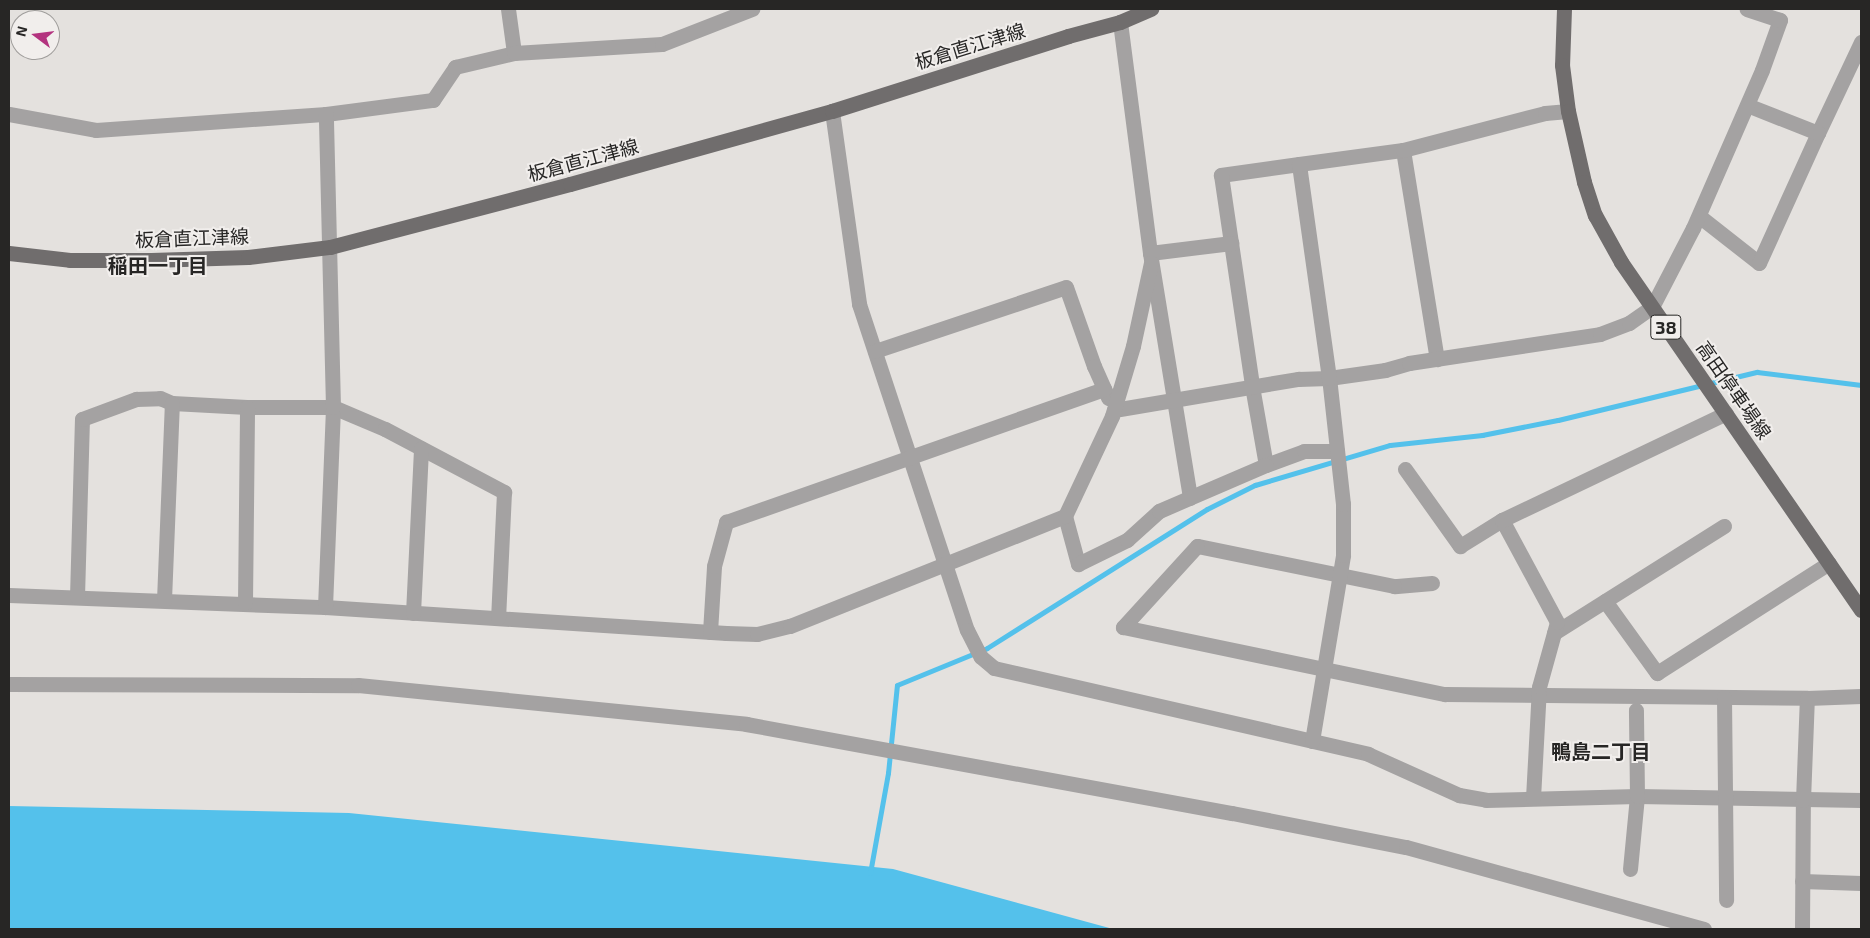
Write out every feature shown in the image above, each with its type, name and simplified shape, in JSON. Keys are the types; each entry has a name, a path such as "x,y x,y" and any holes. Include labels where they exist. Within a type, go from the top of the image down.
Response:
{"main road":[{"name":"板倉直江津線","path":"9,253 70,260 151,260 248,257 330,247 570,184 832,111 1068,36 1120,22 1151,9"},
{"name":"高田停車場線","path":"1564,9 1562,65 1568,111 1584,182 1595,215 1621,262 1861,610"}],"street":[{"path":"508,9 514,53"},
{"path":"9,114 96,130 326,114 433,100 455,67 514,53 662,44 752,9"},
{"path":"1114,410 1252,386 1385,370 1409,363 1600,334 1629,323 1652,307 1699,216 1747,104 1780,20 1747,9"},
{"path":"1120,22 1150,258 1190,498"},
{"path":"1699,216 1759,263 1861,42"},
{"path":"1747,104 1818,133"},
{"path":"832,111 860,304 967,630 981,657 994,668 1368,754 1459,795 1486,800 1637,796 1861,800"},
{"path":"1266,465 1252,386 1221,176 1403,150 1545,113 1568,111"},
{"path":"325,607 333,407 326,114"},
{"path":"1403,150 1436,359"},
{"path":"1299,164 1329,378 1343,504 1343,555 1312,741"},
{"path":"1150,258 1231,243"},
{"path":"1150,258 1134,346 1114,410 1065,516 1078,564 1127,540 1160,511 1266,465 1304,451 1337,451"},
{"path":"875,352 1066,286 1104,389 1114,410"},
{"path":"710,632 714,566 726,522 1104,389"},
{"path":"77,597 82,419 136,399 160,398 172,403 247,407 333,407 385,429 504,492 498,618"},
{"path":"164,600 172,403"},
{"path":"245,603 247,407"},
{"path":"1405,469 1460,546 1502,520 1726,413"},
{"path":"413,613 421,448"},
{"path":"9,595 325,607 757,634 790,626 1065,516"},
{"path":"1502,520 1557,622 1539,695 1533,798"},
{"path":"1554,633 1724,526"},
{"path":"1432,583 1394,586 1197,546 1123,627 1445,694 1807,698 1861,696"},
{"path":"1605,601 1657,674 1829,563"},
{"path":"9,684 358,685 746,724 1222,811 1406,847 1704,929"},
{"path":"1724,697 1726,900"},
{"path":"1802,929 1803,800 1807,698"},
{"path":"1630,869 1637,796 1636,710"},
{"path":"1802,881 1861,883"}],"water":[{"path":"9,806 349,813 893,869 1113,929 9,929"}],"waterway":[{"path":"870,873 888,773 897,685 987,648 1207,509 1255,485 1390,445 1482,435 1558,420 1757,372 1861,385"}],"district":[{"name":"稲田一丁目","path":"158,265"},
{"name":"鴨島二丁目","path":"1601,751"}]}
